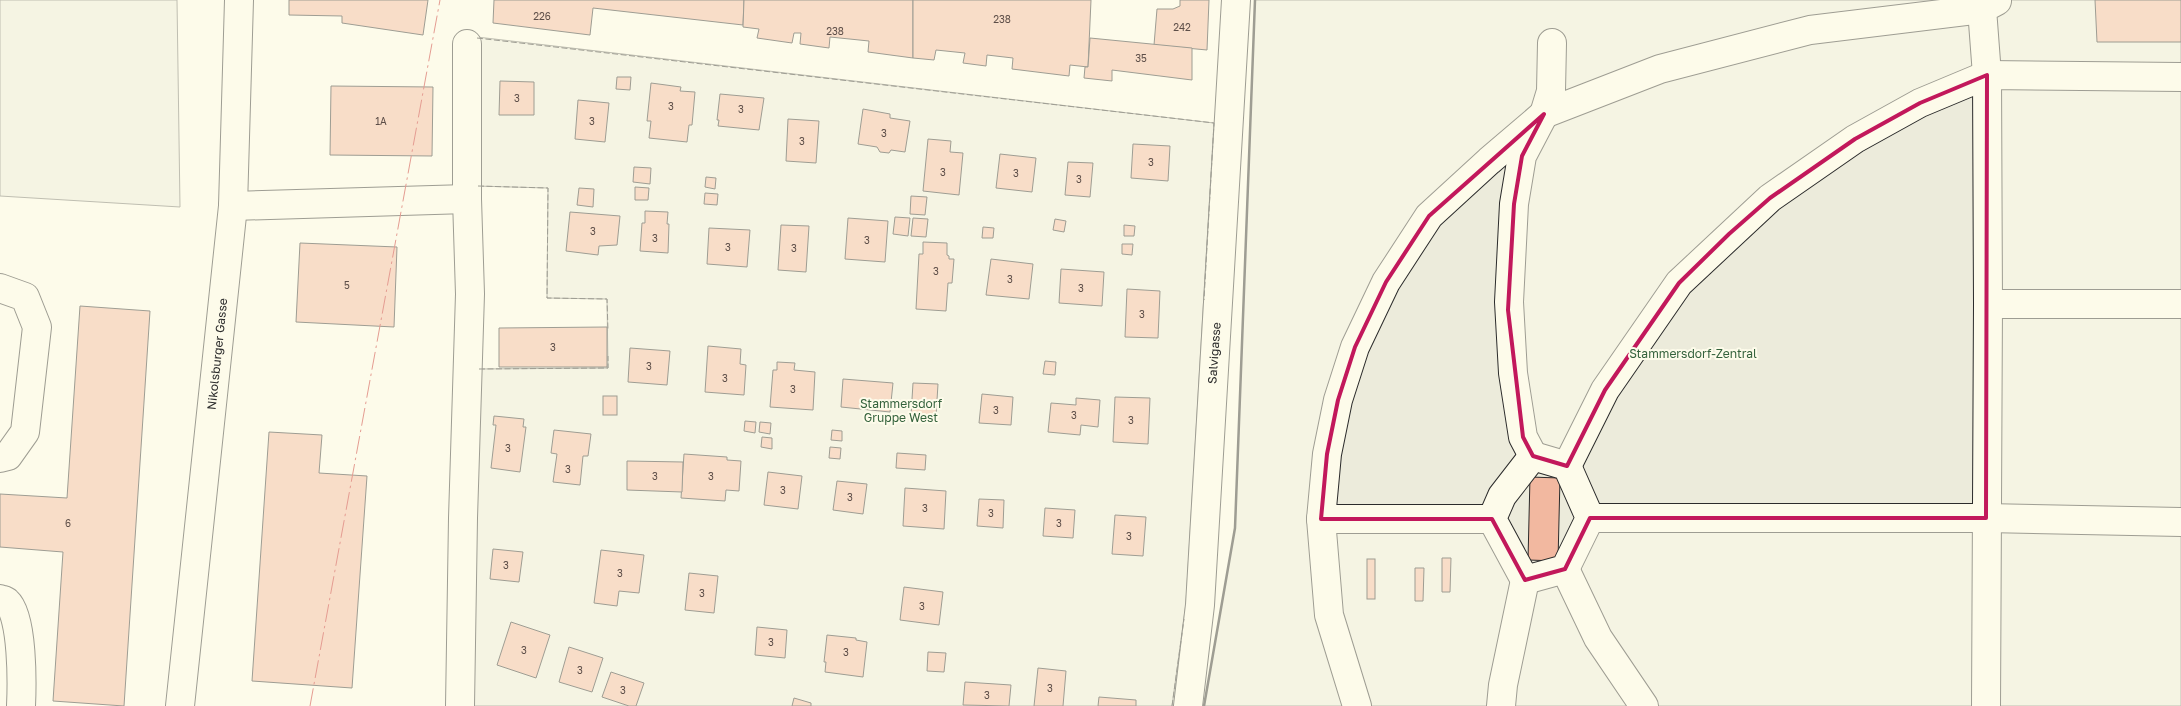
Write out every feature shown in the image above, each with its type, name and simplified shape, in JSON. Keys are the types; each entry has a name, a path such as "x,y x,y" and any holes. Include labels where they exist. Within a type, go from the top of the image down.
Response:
{"street":[{"name":"Nikolsburger Gasse","path":"180,706 233,206 239,0"},
{"name":"Salvigasse","path":"1188,706 1200,605 1236,0"},
{"path":"1358,706 1329,615 1321,519 1327,454 1338,400 1355,347 1386,282 1429,216 1544,114 1660,69 1810,30 1990,4 1987,75 1986,706"},
{"path":"1525,580 1565,569 1590,518 1567,466 1533,456 1523,437 1513,373 1508,310 1514,204 1522,156 1544,114 1551,91 1552,43"},
{"path":"460,706 470,294 467,199 467,44"},
{"path":"1567,466 1605,390 1679,283 1770,198 1855,139 1920,103 1987,75 2181,77"},
{"path":"233,206 467,199"},
{"path":"0,288 25,297 37,327 25,432 8,456 0,458"},
{"path":"1988,304 2181,304"},
{"path":"1492,519 1502,496 1533,456"},
{"path":"1590,518 1986,518 2181,522"},
{"path":"1321,519 1492,519"},
{"path":"1492,519 1525,580 1503,685 1501,706"},
{"path":"1565,569 1598,638 1644,706"},
{"path":"0,598 8,602 15,616 20,638 21,706"}],"highlighted area":[{"path":"1987,75 1986,518 1590,518 1565,569 1525,580 1492,519 1321,519 1327,454 1338,400 1355,347 1386,282 1429,216 1544,114 1522,156 1514,204 1508,310 1523,437 1533,456 1567,466 1605,390 1679,283 1729,234 1770,198 1855,139 1920,103"}],"green space":[{"path":"0,0 177,0 180,207 0,196"},
{"name":"Stammersdorf-Zentral","path":"1255,0 2181,0 2181,706 1204,706 1235,528"},
{"name":"Stammersdorf Gruppe West","path":"477,37 1214,123 1186,603 1172,706 471,706 476,369 608,368 607,299 547,298 548,188 475,186"}],"building":[{"path":"289,0 428,0 423,35 342,23 342,16 289,15"},
{"path":"494,0 744,0 743,25 593,8 590,35 493,23"},
{"path":"744,0 913,0 913,58 868,52 869,41 830,37 829,48 800,44 801,33 794,33 792,43 757,38 759,29 743,27"},
{"path":"913,0 1091,0 1088,67 1070,65 1069,76 1012,69 1013,58 987,55 986,66 963,63 965,53 936,50 934,60 913,58"},
{"path":"1180,0 1209,0 1207,50 1154,45 1157,9 1173,9 1180,6"},
{"path":"2095,0 2181,0 2181,42 2097,42"},
{"path":"1090,38 1192,48 1192,80 1112,70 1112,81 1084,78 1085,67 1088,67"},
{"path":"617,77 631,77 630,90 616,89"},
{"path":"500,81 534,82 534,115 499,115"},
{"path":"651,83 681,87 680,91 695,92 692,125 689,125 687,142 649,138 651,121 647,121"},
{"path":"331,86 433,87 432,156 330,155"},
{"path":"720,94 764,98 759,130 718,126"},
{"path":"578,100 609,103 605,142 575,139"},
{"path":"863,109 890,114 890,118 910,121 905,152 891,150 889,153 880,152 877,147 858,144"},
{"path":"788,119 819,121 816,163 786,161"},
{"path":"928,139 951,141 950,152 963,153 959,195 923,191"},
{"path":"1133,144 1170,146 1168,181 1131,178"},
{"path":"1000,154 1036,158 1032,192 996,188"},
{"path":"1068,162 1093,163 1090,197 1065,195"},
{"path":"634,167 651,168 650,184 633,182"},
{"path":"706,177 716,178 715,189 705,187"},
{"path":"635,187 649,188 648,200 635,200"},
{"path":"579,188 594,189 593,207 577,205"},
{"path":"705,193 718,194 717,205 704,204"},
{"path":"911,196 927,197 925,215 910,214"},
{"path":"645,211 668,212 668,253 640,251"},
{"path":"570,212 620,216 617,245 599,246 598,255 566,251"},
{"path":"895,217 910,218 908,236 893,234"},
{"path":"848,218 888,221 885,262 845,259"},
{"path":"913,218 928,219 926,237 911,236"},
{"path":"1055,219 1066,221 1064,232 1053,230"},
{"path":"781,225 809,226 806,272 778,270"},
{"path":"1124,225 1135,226 1134,236 1124,236"},
{"path":"983,227 994,228 993,238 982,238"},
{"path":"709,228 750,230 747,267 707,264"},
{"path":"923,242 947,243 947,255 949,259 954,259 952,283 948,283 946,311 916,309 919,254 923,254"},
{"path":"300,243 397,247 394,327 296,322"},
{"path":"1122,244 1133,244 1132,255 1122,254"},
{"path":"991,259 1033,264 1029,299 986,295"},
{"path":"1061,269 1104,272 1102,306 1059,303"},
{"path":"1127,289 1160,291 1158,338 1125,337"},
{"path":"80,306 150,311 124,706 53,701 63,552 0,547 0,494 67,498"},
{"path":"607,327 607,367 499,367 499,328"},
{"path":"708,346 741,349 740,364 746,365 744,395 705,392"},
{"path":"630,348 670,351 667,385 628,382"},
{"path":"1045,361 1056,362 1055,375 1043,374"},
{"path":"777,362 795,363 794,370 815,372 813,410 770,407 773,370 777,370"},
{"path":"843,379 893,383 890,412 841,407"},
{"path":"913,383 938,384 936,416 911,415"},
{"path":"982,394 1013,397 1011,425 979,423"},
{"path":"603,396 617,396 617,415 603,415"},
{"path":"1115,397 1150,398 1148,444 1113,442"},
{"path":"1076,398 1100,400 1098,427 1081,425 1080,435 1048,432 1051,403 1076,405"},
{"path":"494,416 524,419 523,427 526,427 520,472 491,468 496,425 493,425"},
{"path":"745,421 756,422 755,433 744,431"},
{"path":"760,422 771,423 770,434 759,432"},
{"path":"554,430 591,434 588,456 583,456 580,485 553,482 557,454 551,453"},
{"path":"832,430 842,431 842,441 831,440"},
{"path":"269,432 322,435 319,473 367,476 352,688 252,681"},
{"path":"762,437 772,438 772,449 761,447"},
{"path":"830,447 841,448 840,459 829,458"},
{"path":"897,453 926,455 925,470 896,468"},
{"path":"684,454 727,457 727,460 741,461 739,491 726,490 725,501 681,498"},
{"path":"627,461 683,462 682,492 627,490"},
{"path":"768,472 802,476 798,509 764,505"},
{"path":"1530,477 1560,478 1558,561 1528,560"},
{"path":"837,481 867,484 863,514 833,510"},
{"path":"905,488 946,491 944,529 903,526"},
{"path":"979,499 1004,500 1003,528 977,526"},
{"path":"1045,508 1075,510 1073,538 1043,536"},
{"path":"1115,515 1146,517 1143,556 1112,554"},
{"path":"493,549 523,552 519,582 490,579"},
{"path":"601,550 644,555 639,593 619,591 617,606 594,603"},
{"path":"1442,558 1451,558 1450,592 1442,592"},
{"path":"1367,559 1375,559 1375,599 1367,599"},
{"path":"1415,568 1424,568 1423,601 1415,601"},
{"path":"689,573 718,576 714,613 685,610"},
{"path":"904,587 943,592 939,625 900,620"},
{"path":"511,622 550,635 536,678 497,665"},
{"path":"757,627 787,630 785,658 755,655"},
{"path":"827,635 856,638 856,640 867,642 863,677 825,672 826,662 824,662"},
{"path":"569,647 603,658 592,692 559,682"},
{"path":"928,652 946,653 944,672 927,671"},
{"path":"1038,668 1066,671 1063,706 1034,706"},
{"path":"611,672 644,683 636,706 629,706 602,697"},
{"path":"965,682 1011,685 1009,706 963,705"},
{"path":"1099,697 1136,700 1136,706 1098,706"},
{"path":"794,698 811,703 811,706 792,706"}],"fence":[{"path":"477,38 1214,123 1204,300"},
{"path":"478,186 548,188 547,298 607,299 608,331"},
{"path":"479,369 608,368 608,356"},
{"path":"1172,706 1184,619"}],"wall":[{"path":"1204,706 1235,528 1255,0"}],"power":[{"path":"310,706 440,0"}]}
